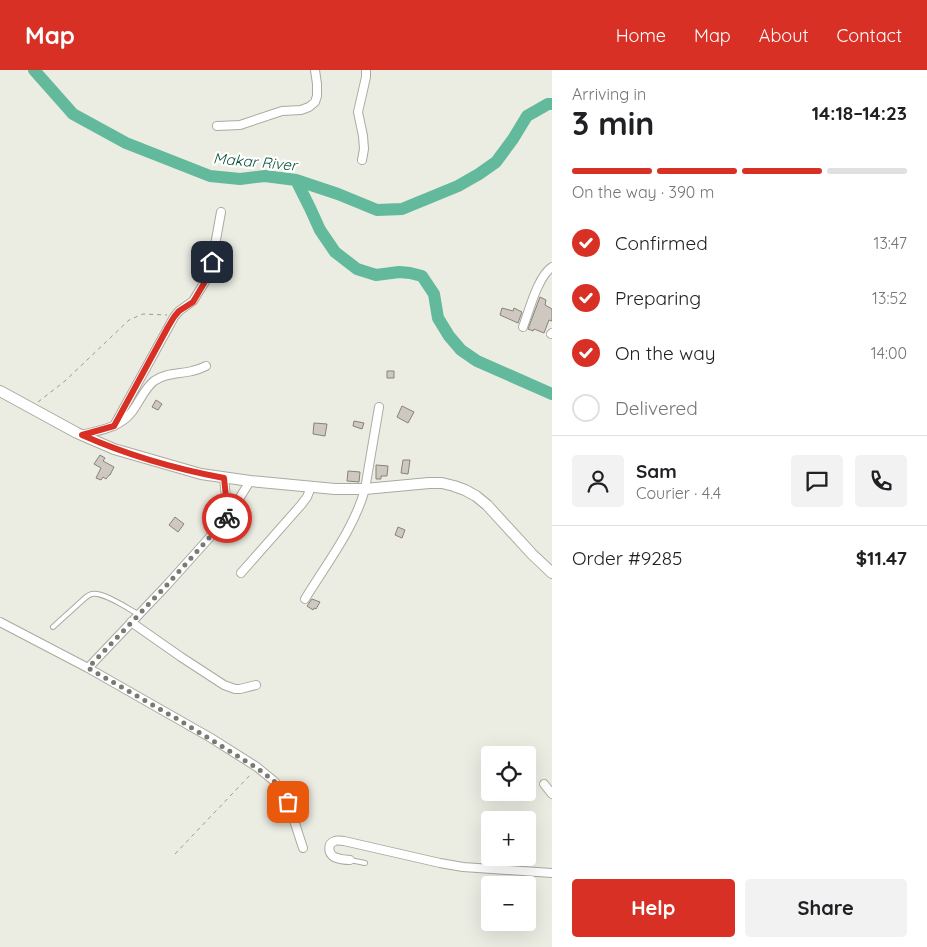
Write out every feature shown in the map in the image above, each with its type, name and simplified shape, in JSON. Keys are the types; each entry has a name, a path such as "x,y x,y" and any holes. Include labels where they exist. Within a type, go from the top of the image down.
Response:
{"street":[{"path":"217,126 240,125 282,111 301,110 309,107 315,102 317,96 315,70"},
{"path":"362,160 364,149 363,136 358,112 366,70"},
{"path":"114,426 174,317 179,311 193,302 206,280 212,262 221,212"},
{"path":"523,327 540,283 544,275 552,268"},
{"path":"82,435 122,422 154,381 163,376 206,366"},
{"path":"0,391 82,435 114,449 201,474 311,487 365,488 442,483 465,490 487,505 552,573"},
{"path":"305,599 349,530 358,512 365,488 380,407"},
{"path":"224,478 228,516"},
{"path":"88,668 228,516 250,481"},
{"path":"241,573 301,505 311,487"},
{"path":"0,622 88,668 179,720 257,768 281,789 288,802 302,848"},
{"path":"131,622 168,649 224,685 235,689 256,685"},
{"path":"544,784 552,794"},
{"path":"350,860 337,858 330,853 330,845 337,840 463,867 552,873"}],"lane":[{"path":"53,627 84,598 94,594 106,597 138,614"},
{"path":"350,860 365,863"}],"path":[{"path":"31,407 65,381 135,316 143,314 168,315 179,311"},
{"path":"175,854 257,768"}],"building":[{"path":"540,297 546,300 545,305 552,309 552,321 549,320 544,333 528,329"},
{"path":"502,308 513,311 514,308 522,312 518,323 500,315"},
{"path":"387,371 394,371 394,378 387,378"},
{"path":"156,400 162,404 158,410 152,407"},
{"path":"402,406 414,412 408,423 397,417"},
{"path":"354,421 364,423 362,429 353,426"},
{"path":"314,423 327,424 325,436 313,434"},
{"path":"100,455 105,458 103,461 114,467 106,479 103,477 101,480 96,478 101,468 94,464"},
{"path":"403,460 410,460 408,474 401,473"},
{"path":"376,465 388,466 387,476 381,476 381,479 376,479"},
{"path":"348,471 360,472 359,482 347,481"},
{"path":"175,517 184,524 178,532 169,525"},
{"path":"398,527 405,530 402,538 395,535"},
{"path":"312,599 320,602 316,609 314,608 313,610 307,606"}],"waterway":[{"name":"Makar River","path":"34,70 73,114 126,143 210,176 240,179 265,176 296,180 377,210 402,209 458,186 479,174 496,162 527,116 548,104 552,104"},
{"path":"296,180 320,230 335,252 357,269 376,275 399,272 422,276 434,294 438,318 449,336 461,350 477,361 552,394"}],"way so far":[{"path":"227,518 88,668 210,738 266,774 281,789 288,802"}],"route":[{"path":"212,262 206,280 193,302 179,311 168,327 114,426 82,435 114,449 201,474 224,478 227,518"}]}
